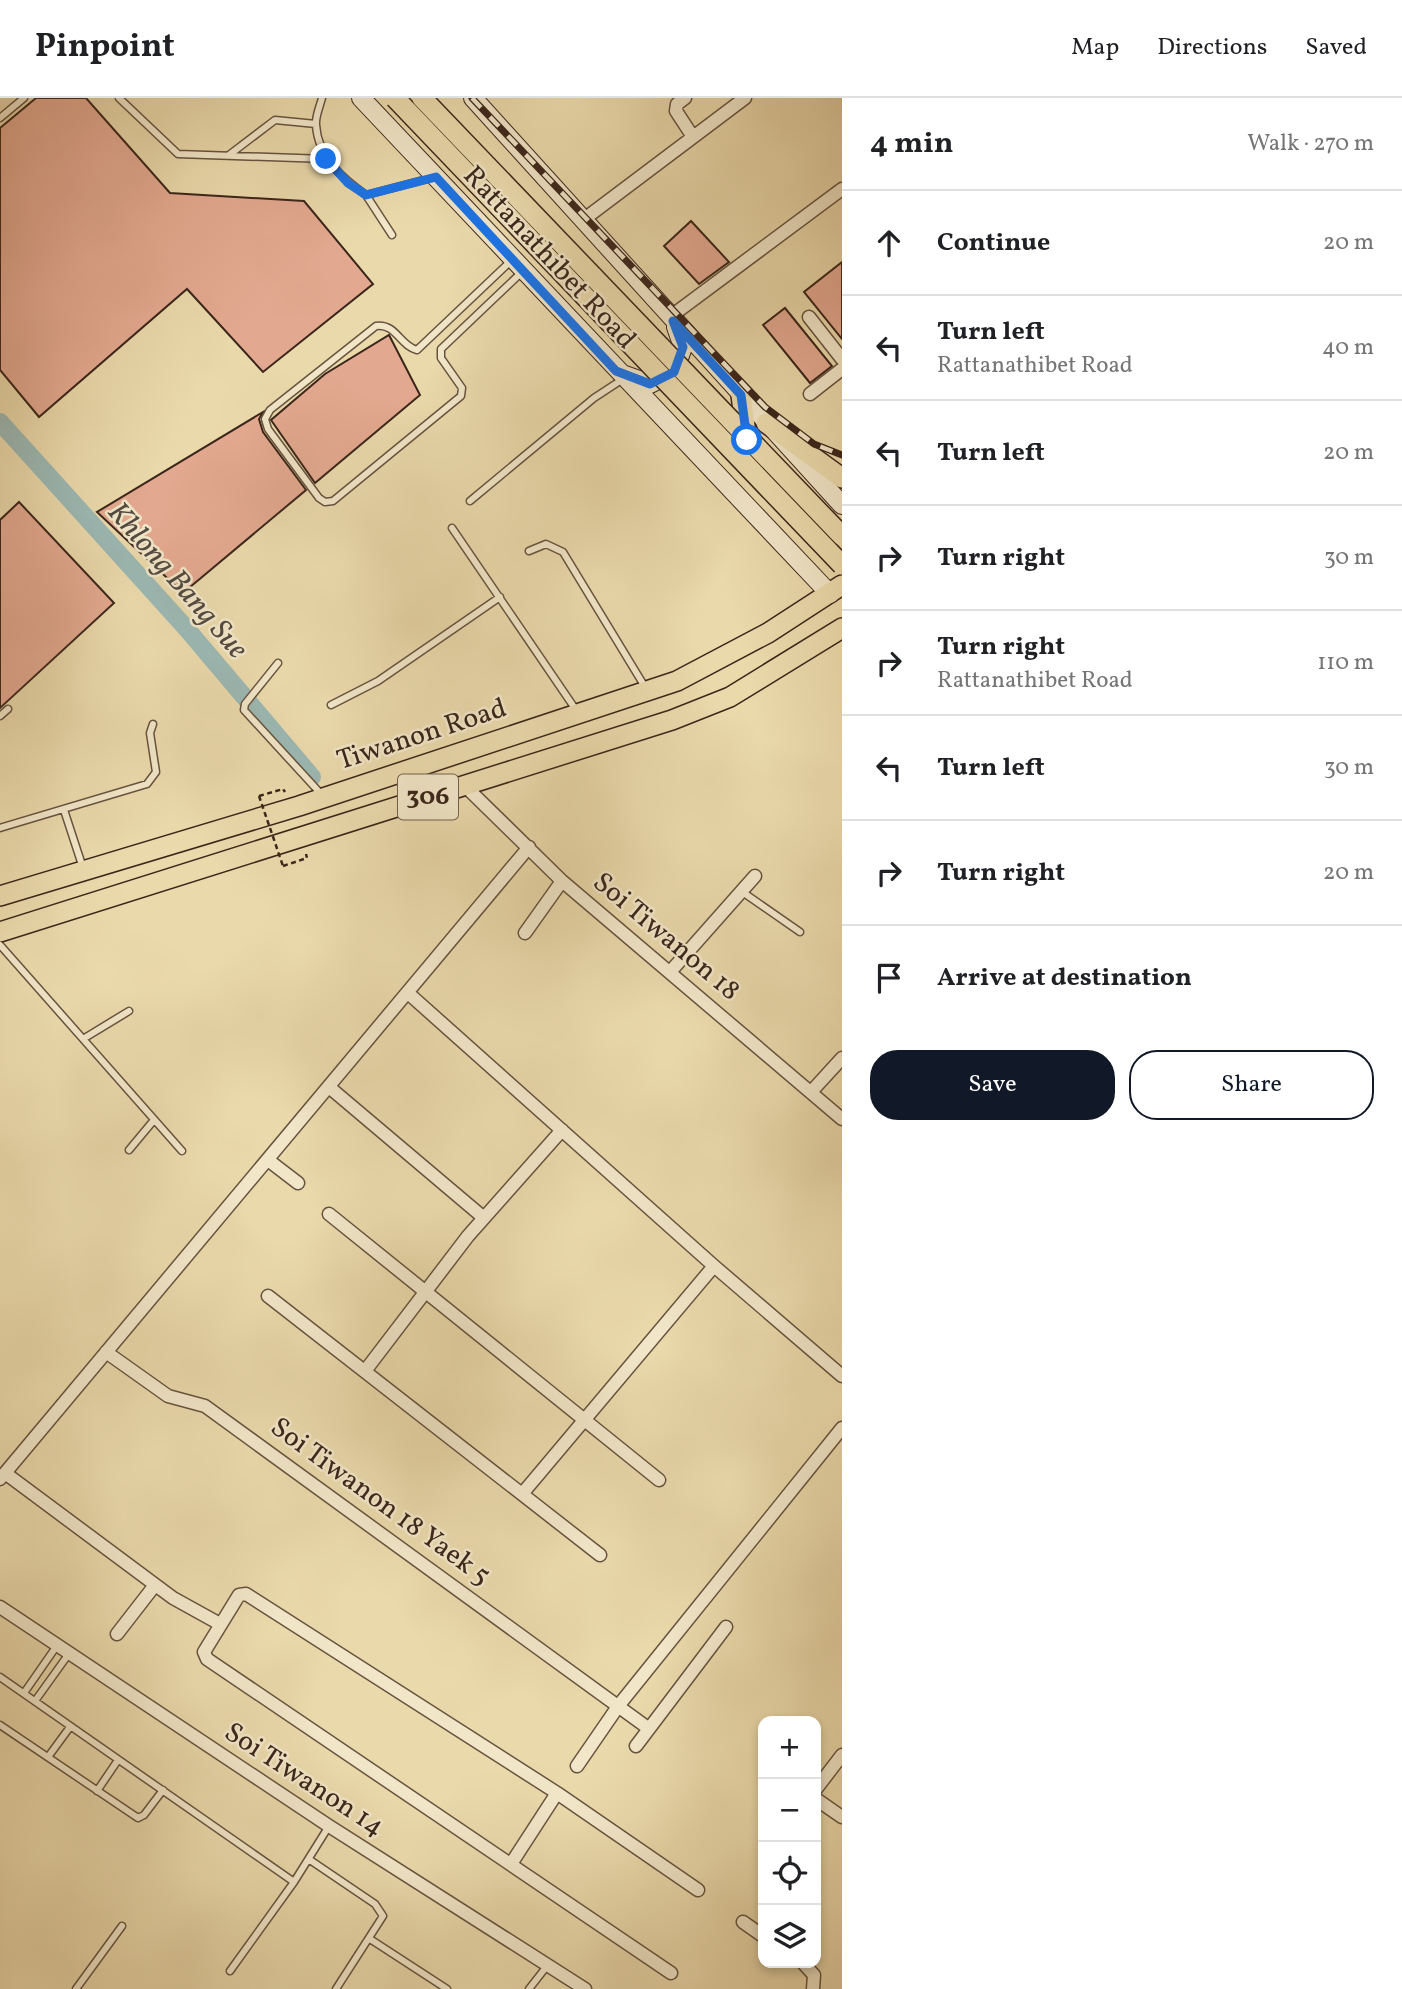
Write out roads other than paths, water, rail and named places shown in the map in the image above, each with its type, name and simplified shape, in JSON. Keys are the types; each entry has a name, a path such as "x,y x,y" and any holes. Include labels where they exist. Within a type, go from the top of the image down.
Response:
{"main road":[{"name":"Rattanathibet Road","path":"361,98 620,375 838,595"},
{"name":"Rattanathibet Road","path":"395,98 842,565"},
{"name":"Rattanathibet Road","path":"422,98 842,536"},
{"name":"Rattanathibet Road","path":"473,98 842,505"},
{"path":"620,375 650,384 674,372 683,347 672,319"},
{"path":"741,395 743,424 754,457 842,550"},
{"path":"766,423 842,478"},
{"name":"Tiwanon Road","path":"0,896 323,797 648,692 727,657 838,595"},
{"name":"306","path":"0,933 672,720 730,696 842,628"}],"street":[{"path":"685,98 677,104 676,111 693,137"},
{"path":"583,220 745,98"},
{"path":"672,319 842,189"},
{"path":"809,317 842,359"},
{"path":"810,394 842,369"},
{"name":"Soi Tiwanon 18","path":"465,786 562,881 842,1119"},
{"path":"220,1624 155,1585 3,1476 529,847"},
{"path":"670,972 755,876"},
{"path":"525,933 562,881"},
{"path":"408,993 714,1266 842,1376"},
{"path":"811,1092 842,1058"},
{"path":"330,1087 484,1218"},
{"path":"365,1371 484,1218 562,1130"},
{"path":"268,1160 298,1183"},
{"path":"329,1214 659,1480"},
{"path":"522,1494 714,1266"},
{"path":"268,1296 600,1555"},
{"name":"Soi Tiwanon 18 Yaek 5","path":"106,1352 168,1396 205,1406 648,1728"},
{"path":"577,1766 619,1705 842,1428"},
{"path":"117,1634 155,1585"},
{"path":"671,1973 207,1659 204,1652 239,1595 246,1594 557,1793 698,1890"},
{"name":"Soi Tiwanon 14","path":"0,1607 68,1655 329,1826 585,1989"},
{"path":"636,1745 726,1627"},
{"path":"821,1782 842,1755"},
{"path":"511,1864 557,1793"},
{"path":"821,1803 842,1816"},
{"path":"743,1922 758,1932"},
{"path":"808,1968 814,1975 813,1989"}],"lane":[{"path":"0,118 24,98"},
{"path":"120,98 178,154 326,159"},
{"path":"322,98 316,124 326,159 348,183 366,195 392,235"},
{"path":"229,155 275,120 316,124"},
{"path":"366,195 436,177"},
{"path":"518,264 441,349 441,359 462,388 461,396 333,501 325,502 319,498 268,429 265,419 270,410 376,326 390,328 412,349 417,350 518,264"},
{"path":"470,501 620,375"},
{"path":"452,528 579,714"},
{"path":"529,551 546,544 563,552 648,692"},
{"path":"331,705 378,681 500,597"},
{"path":"278,663 245,704 245,711 323,797"},
{"path":"0,716 8,709"},
{"path":"0,828 139,789 152,781 156,772 150,733 153,724"},
{"path":"64,810 84,871"},
{"path":"741,891 800,932"},
{"path":"0,944 182,1151"},
{"path":"83,1039 129,1012"},
{"path":"129,1150 154,1120"},
{"path":"24,1693 56,1647"},
{"path":"36,1701 68,1655"},
{"path":"0,1677 294,1882"},
{"path":"0,1725 140,1818 163,1790"},
{"path":"48,1758 70,1727"},
{"path":"97,1791 118,1760"},
{"path":"230,1971 310,1860 329,1826"},
{"path":"310,1860 380,1908 383,1916 336,1989"},
{"path":"76,1989 122,1926"},
{"path":"370,1939 447,1989"},
{"path":"529,1989 548,1965"}],"waterway":[{"name":"Khlong Bang Sue","path":"0,422 186,628 312,777"}],"railway":[{"path":"472,98 765,407 814,444 842,455"}]}
